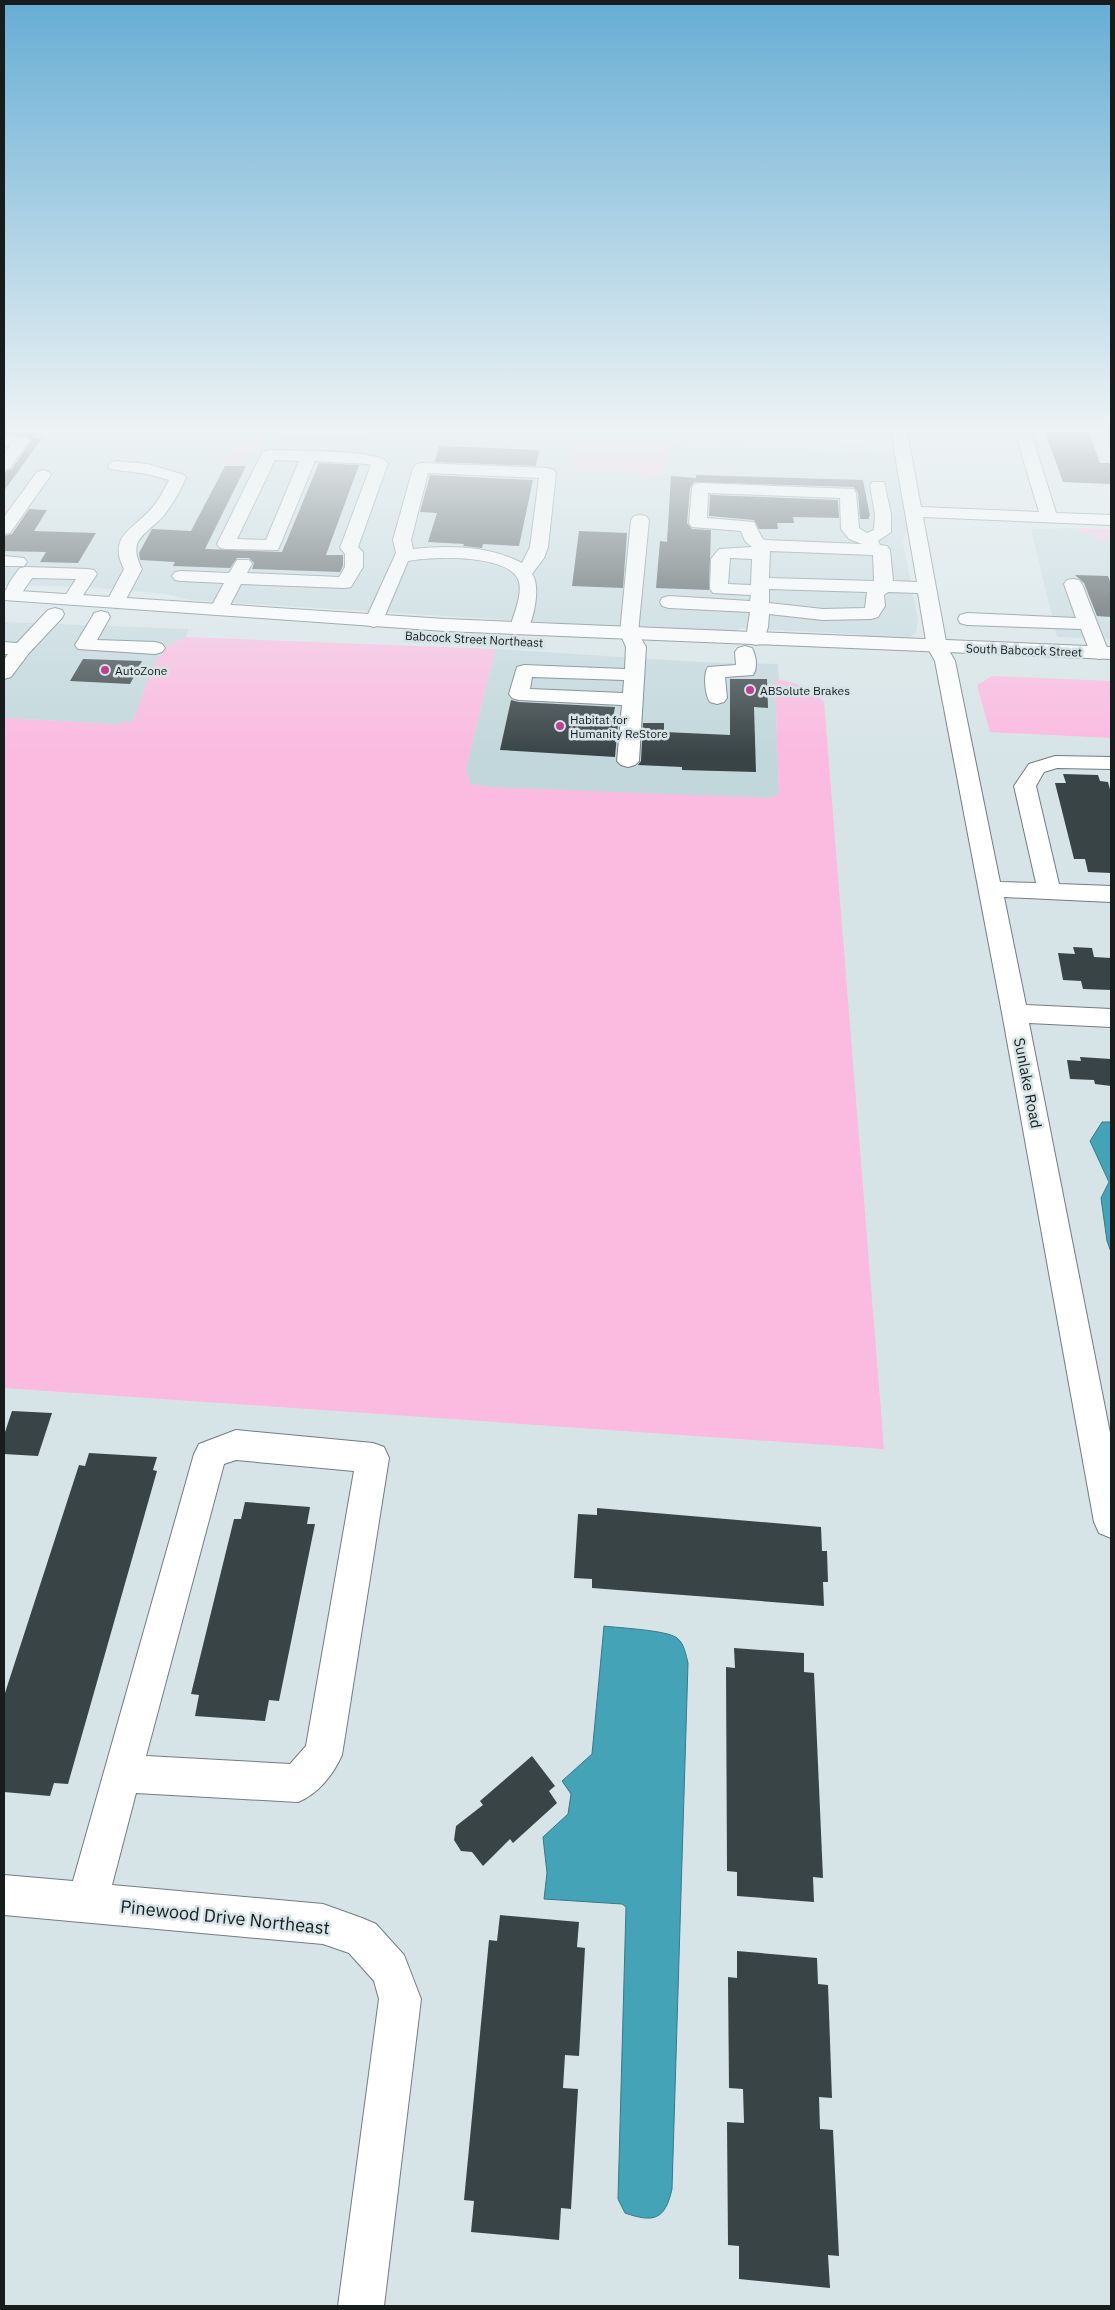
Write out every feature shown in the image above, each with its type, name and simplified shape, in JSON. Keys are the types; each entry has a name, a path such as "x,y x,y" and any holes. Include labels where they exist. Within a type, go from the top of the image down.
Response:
{"street":[{"path":"4,674 13,649 55,614 116,602 133,569 126,560 130,540"},
{"path":"228,540 226,544 272,546 275,540"},
{"path":"181,576 345,584 354,567 354,552 349,548 352,540"},
{"path":"402,540 405,556"},
{"path":"524,574 536,558 539,540"},
{"path":"628,762 633,700 633,640 639,540"},
{"path":"716,698 715,671 746,671 760,594 761,550 754,540"},
{"path":"868,540 891,548"},
{"path":"886,540 891,548"},
{"path":"891,548 761,550 725,553 720,559 719,589 760,594 847,616 871,613 876,606 875,593 884,587 891,548 896,540"},
{"path":"219,609 253,544"},
{"name":"Sunlake Road","path":"891,548 928,588 1015,1013 1111,1522"},
{"path":"374,620 401,557 414,553 475,555 503,559 524,574 528,580 528,590 518,628"},
{"path":"6,603 26,572 88,574 72,599"},
{"path":"1073,584 1088,624 1105,653"},
{"path":"669,602 742,605 760,594 884,587 928,588"},
{"name":"Babcock Street Northeast","path":"6,603 72,599 518,628 633,640"},
{"name":"Babcock Street Northeast","path":"6,603 55,614 412,637 633,640 941,654"},
{"path":"101,617 85,645 155,648"},
{"path":"967,619 1088,624"},
{"name":"South Babcock Street","path":"941,654 1105,653"},
{"name":"South Babcock Street","path":"941,654 1111,668"},
{"path":"633,700 519,694 524,671 634,675"},
{"path":"1049,891 1025,786 1036,768 1055,762 1111,763"},
{"path":"990,889 1111,894"},
{"path":"1015,1013 1111,1018"},
{"path":"87,1903 122,1774 210,1454 236,1445 373,1458 323,1755 298,1783 122,1774"},
{"name":"Pinewood Drive Northeast","path":"4,1895 323,1924 362,1938 390,1969 400,1999 361,2306"}],"shaded area":[{"path":"4,540 904,540 918,620 916,633 906,640 879,640 853,634 741,628 734,632 653,629 189,600 166,594 87,587 4,585"},
{"path":"911,540 924,540 943,632 924,631 925,620 922,599"},
{"path":"1034,540 1111,541 1111,639 1057,637"},
{"path":"4,622 188,629 186,637 165,647 154,664 133,721 117,724 4,718"},
{"path":"186,637 495,649 466,769 470,784 489,787 769,798 779,794 775,682 779,680 798,684 814,693 824,702 884,1449 4,1388 4,718 117,724 133,721 154,664 165,647"},
{"path":"495,649 700,662 778,664 779,680 775,683 779,794 769,798 746,799 489,787 470,784 466,769"},
{"path":"992,676 1111,681 1111,738 990,732 977,685"}],"water":[{"path":"1102,1122 1111,1122 1111,1252 1107,1241 1101,1198 1109,1182 1090,1141"},
{"path":"604,1626 672,1635 681,1643 688,1663 672,2189 662,2213 651,2218 625,2213 618,2199 626,1907 622,1904 544,1899 547,1873 543,1837 568,1814 571,1794 562,1781 592,1754"}],"building":[{"path":"4,540 92,540 78,563 40,562 46,552 4,551"},
{"path":"146,540 210,540 205,549 282,552 287,540 332,540 326,555 343,555 343,566 340,572 252,569 254,563 249,558 237,558 230,568 173,566 175,562 140,560 139,553"},
{"path":"429,540 520,540 519,546 483,544 482,548 463,546 464,544 428,542"},
{"path":"578,540 627,540 623,588 572,586"},
{"path":"667,540 711,540 709,590 656,588 660,541 667,542"},
{"path":"1075,575 1108,576 1111,584 1111,617 1097,616 1084,583"},
{"path":"83,659 142,661 130,684 70,681"},
{"path":"730,679 767,679 768,708 754,707 756,772 682,770 682,767 638,765 641,761 643,723 664,723 664,732 730,735"},
{"path":"511,700 615,707 612,723 618,723 615,757 500,750"},
{"path":"1063,774 1098,775 1100,781 1108,782 1111,793 1111,873 1088,872 1085,859 1074,859 1055,783 1066,783"},
{"path":"1073,947 1092,948 1094,957 1111,958 1111,990 1083,989 1081,981 1063,980 1058,953 1075,954"},
{"path":"1080,1057 1111,1059 1111,1086 1095,1084 1094,1080 1070,1079 1067,1060 1081,1061"},
{"path":"12,1411 52,1413 38,1456 4,1454 4,1435"},
{"path":"89,1453 157,1457 153,1470 157,1471 68,1784 54,1783 50,1796 4,1792 4,1696 79,1465 85,1466"},
{"path":"245,1502 310,1507 307,1524 315,1524 279,1701 269,1700 265,1721 195,1716 199,1695 191,1694 234,1519 241,1519"},
{"path":"597,1508 821,1527 822,1551 827,1551 828,1582 823,1582 824,1606 592,1588 592,1579 574,1578 578,1514 597,1515"},
{"path":"734,1648 804,1653 804,1672 814,1673 823,1878 813,1877 814,1902 737,1896 737,1872 727,1871 726,1667 735,1668"},
{"path":"532,1756 555,1786 549,1791 557,1803 513,1843 510,1839 483,1866 472,1852 461,1851 454,1840 456,1826 483,1805 480,1801"},
{"path":"500,1915 579,1922 577,1947 585,1948 579,2056 565,2055 563,2088 578,2089 571,2209 561,2208 559,2240 471,2232 474,2201 464,2200 489,1940 497,1941"},
{"path":"737,1951 817,1958 818,1984 828,1985 832,2098 819,2097 820,2129 833,2130 839,2256 828,2255 830,2288 739,2279 739,2246 728,2245 727,2122 744,2123 743,2089 729,2088 728,1977 737,1978"}],"place":[{"name":"AutoZone","path":"105,670"},
{"name":"ABSolute Brakes","path":"750,690"},
{"name":"Habitat for Humanity ReStore","path":"560,726"}]}
